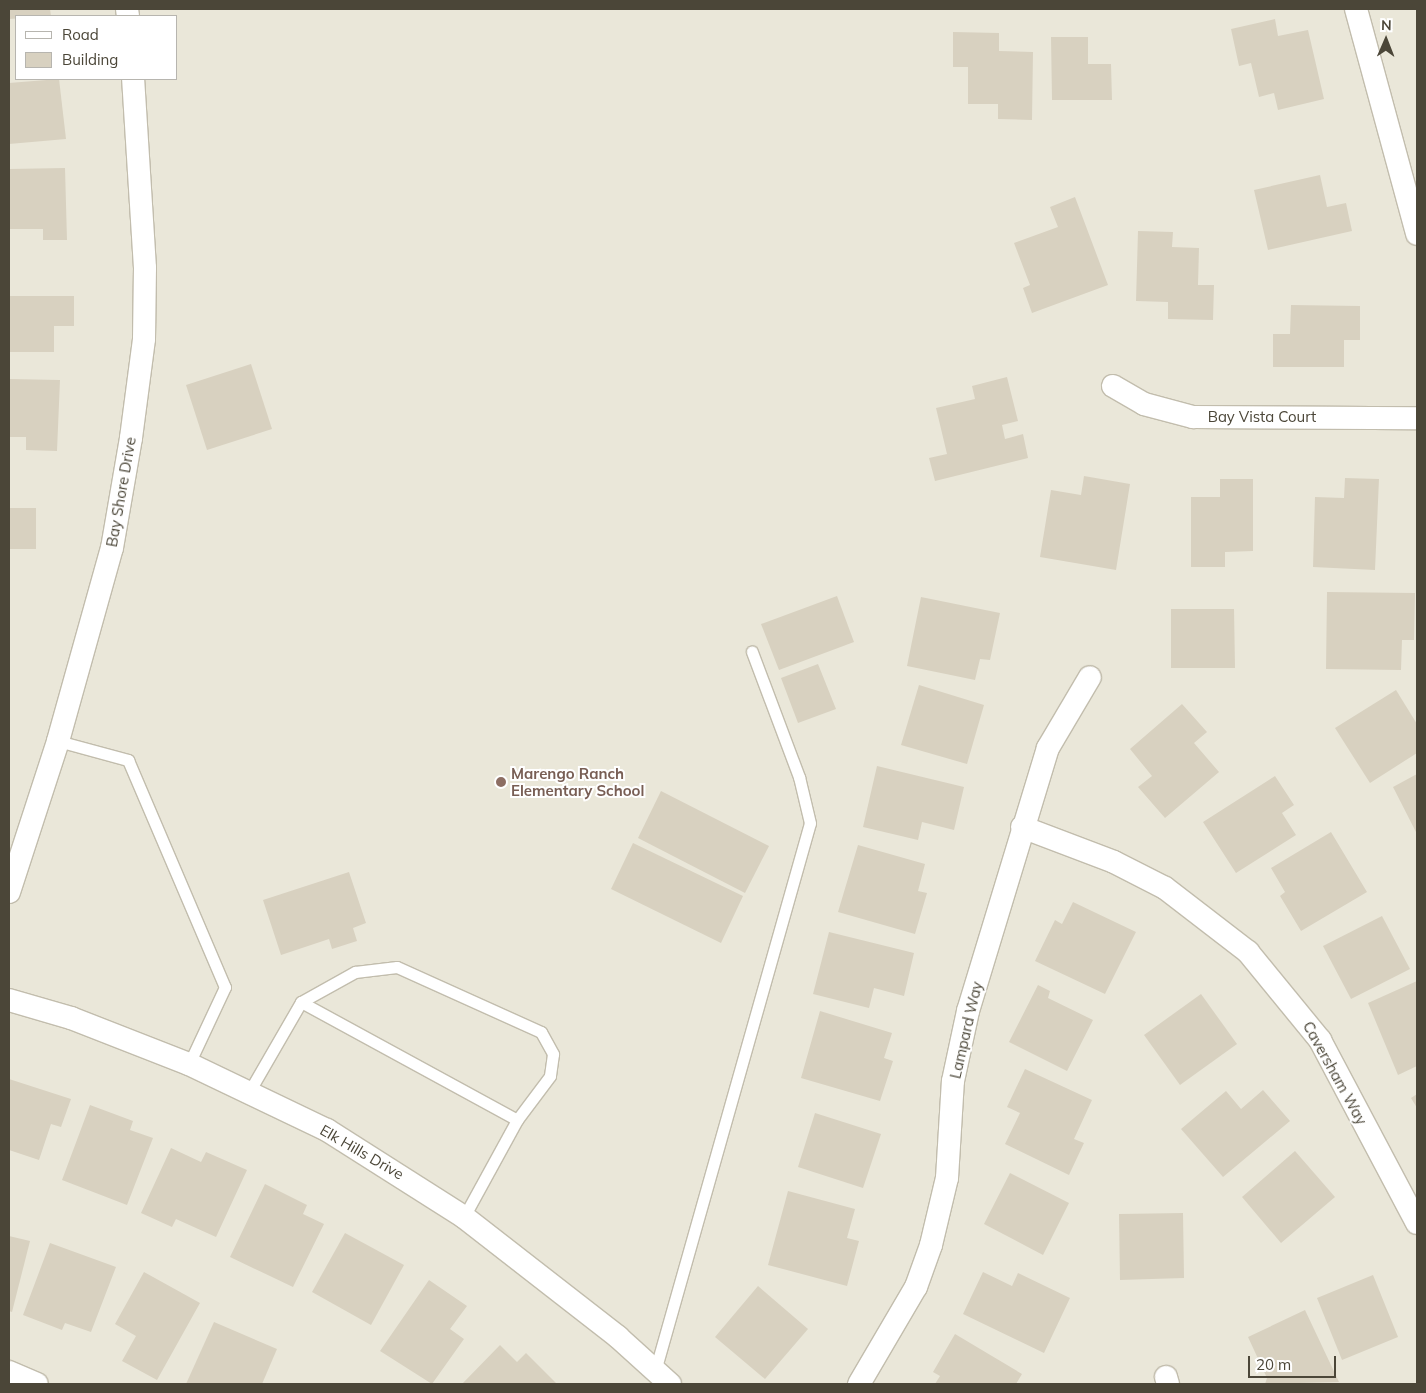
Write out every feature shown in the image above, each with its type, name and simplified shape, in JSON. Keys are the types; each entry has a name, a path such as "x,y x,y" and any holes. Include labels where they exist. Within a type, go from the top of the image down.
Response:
{"street":[{"path":"1356,9 1417,234"},
{"name":"Bay Shore Drive","path":"9,892 58,741 112,548 144,339 144,250 133,80"},
{"name":"Bay Vista Court","path":"1113,386 1144,404 1194,416 1417,418"},
{"name":"Lampard Way","path":"858,1384 916,1287 931,1245 947,1178 953,1081 968,1011 1022,827 1048,748 1090,678"},
{"name":"Caversham Way","path":"1022,827 1114,862 1165,888 1248,952 1320,1040 1417,1223"},
{"name":"Elk Hills Drive","path":"9,1000 71,1018 189,1064 327,1130 464,1217 618,1337 662,1378"},
{"path":"9,1372 38,1384"}],"lane":[{"path":"662,1378 810,823 799,777 752,652"},
{"path":"58,741 128,760 225,987 189,1064"},
{"path":"249,1092 301,1002 355,972 397,967 541,1032 553,1054 550,1076 517,1120 464,1217"},
{"path":"301,1002 517,1120"}],"shaded area":[{"path":"9,9 1417,9 1417,1384 9,1384"}],"building":[{"path":"9,9 50,9 51,15 15,15 15,19 9,19"},
{"path":"1275,19 1278,36 1308,30 1324,99 1278,110 1274,93 1259,97 1251,63 1239,66 1231,29"},
{"path":"953,32 999,33 999,51 1033,52 1032,120 998,119 998,104 968,104 968,67 953,67"},
{"path":"1051,37 1088,37 1088,64 1111,64 1112,100 1052,100"},
{"path":"59,80 66,139 9,144 9,83"},
{"path":"65,168 67,240 43,240 43,229 9,229 9,169"},
{"path":"1320,175 1327,207 1346,203 1352,231 1268,250 1254,190"},
{"path":"1075,197 1108,285 1032,313 1023,288 1030,285 1014,243 1058,227 1050,207"},
{"path":"1138,231 1173,232 1172,247 1199,248 1198,285 1214,285 1213,320 1168,319 1168,302 1136,301"},
{"path":"9,296 74,296 74,326 54,326 54,352 9,352"},
{"path":"1291,305 1360,306 1360,340 1344,340 1344,367 1273,367 1273,334 1290,334"},
{"path":"251,364 272,429 207,450 186,385"},
{"path":"1007,377 1018,421 1002,425 1005,439 1023,434 1028,458 935,481 929,458 947,454 936,408 975,399 972,386"},
{"path":"9,379 60,380 57,451 26,450 26,437 9,437"},
{"path":"1084,476 1130,484 1116,570 1040,557 1051,490 1081,495"},
{"path":"1345,478 1379,479 1375,570 1313,567 1315,497 1344,498"},
{"path":"1220,479 1253,479 1253,551 1225,552 1225,567 1191,567 1191,497 1220,497"},
{"path":"9,508 36,508 36,549 9,549"},
{"path":"1327,592 1415,593 1414,640 1402,640 1401,670 1326,669"},
{"path":"837,596 854,642 779,670 761,624"},
{"path":"921,597 1000,613 990,660 980,659 975,680 907,666"},
{"path":"1171,609 1234,609 1235,668 1171,668"},
{"path":"818,664 836,709 798,723 781,678"},
{"path":"919,685 984,705 967,764 901,745"},
{"path":"1396,690 1417,724 1417,753 1370,783 1335,728"},
{"path":"1182,704 1207,732 1194,743 1219,772 1165,818 1138,787 1152,776 1130,749"},
{"path":"877,766 964,787 954,830 922,822 918,840 863,827"},
{"path":"1417,774 1417,834 1393,787"},
{"path":"1275,776 1294,805 1282,813 1296,835 1236,873 1203,822"},
{"path":"661,791 769,846 745,893 638,838"},
{"path":"1331,832 1367,892 1301,931 1280,896 1285,892 1271,868"},
{"path":"633,843 743,896 721,943 611,889"},
{"path":"858,845 925,864 918,891 927,893 915,934 838,912"},
{"path":"349,872 366,923 353,928 357,941 332,949 329,939 281,955 263,900"},
{"path":"1073,902 1136,932 1105,994 1035,961 1055,920 1062,924"},
{"path":"1382,916 1410,969 1351,999 1323,946"},
{"path":"829,932 914,953 904,996 874,988 869,1008 813,994"},
{"path":"1417,981 1417,1066 1398,1075 1368,1003"},
{"path":"1038,985 1050,991 1048,998 1093,1020 1067,1071 1009,1042"},
{"path":"1201,994 1237,1044 1180,1085 1144,1035"},
{"path":"820,1011 892,1033 884,1058 893,1061 880,1101 801,1078"},
{"path":"1025,1069 1092,1100 1074,1139 1084,1143 1069,1175 1005,1144 1020,1113 1007,1107"},
{"path":"9,1079 71,1099 61,1127 51,1124 39,1160 9,1150"},
{"path":"1263,1090 1290,1121 1223,1177 1181,1129 1226,1091 1241,1109"},
{"path":"1417,1094 1417,1108 1411,1098"},
{"path":"90,1105 133,1121 130,1130 153,1138 127,1205 62,1180"},
{"path":"815,1113 881,1134 863,1188 798,1167"},
{"path":"171,1148 201,1162 206,1152 247,1170 216,1237 176,1219 172,1227 141,1213"},
{"path":"1295,1151 1335,1197 1281,1243 1242,1197"},
{"path":"1010,1173 1069,1203 1043,1255 984,1224"},
{"path":"265,1184 307,1205 303,1214 324,1224 293,1287 230,1257"},
{"path":"788,1191 855,1209 847,1238 859,1241 847,1286 768,1265"},
{"path":"1183,1213 1184,1278 1120,1280 1119,1214"},
{"path":"345,1233 404,1265 371,1325 312,1292"},
{"path":"9,1236 30,1241 12,1312 9,1311"},
{"path":"50,1243 116,1267 91,1332 65,1323 62,1330 23,1315"},
{"path":"144,1272 200,1303 157,1380 122,1361 136,1336 115,1324"},
{"path":"983,1272 1012,1286 1018,1273 1070,1298 1044,1353 963,1314"},
{"path":"1373,1275 1398,1337 1342,1360 1317,1298"},
{"path":"429,1280 467,1306 450,1329 464,1339 432,1384 380,1351"},
{"path":"758,1286 808,1329 765,1379 715,1337"},
{"path":"1305,1310 1339,1382 1265,1384 1267,1378 1248,1337"},
{"path":"214,1322 277,1349 262,1384 186,1384"},
{"path":"955,1334 1022,1374 1016,1384 935,1384 940,1376 933,1372"},
{"path":"500,1345 517,1362 526,1353 557,1384 462,1384"}],"place":[{"name":"Marengo Ranch Elementary School","path":"501,782"}]}
